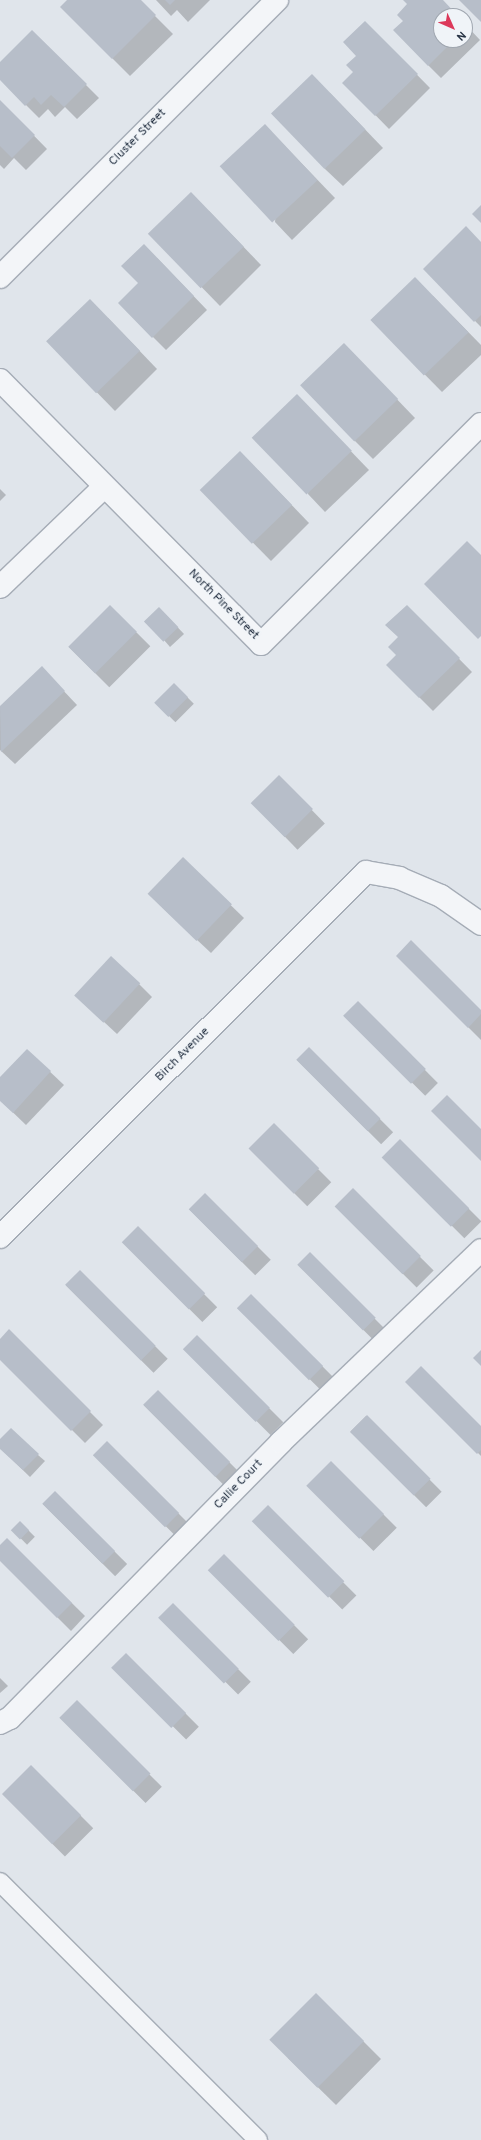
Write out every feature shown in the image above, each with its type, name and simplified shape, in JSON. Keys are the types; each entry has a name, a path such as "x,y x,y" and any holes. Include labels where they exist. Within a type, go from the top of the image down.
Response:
{"street":[{"name":"Cluster Street","path":"0,277 277,0"},
{"name":"North Pine Street","path":"0,380 104,487 261,644 481,424"},
{"path":"0,587 104,487"},
{"name":"Birch Avenue","path":"0,1237 366,872 399,878 434,893 481,924"},
{"name":"Callie Court","path":"0,1723 10,1718 281,1442 481,1250"}],"lane":[{"path":"0,1882 258,2140"}],"building":[{"path":"67,0 141,0 156,15 112,59 60,7"},
{"path":"165,0 175,0 170,5"},
{"path":"403,0 443,0 450,8 433,8 433,48 446,48 428,66 393,30 403,21 397,15 407,4"},
{"path":"459,0 481,0 481,22 473,14 473,8 467,8"},
{"path":"365,21 418,74 375,116 342,83 353,72 346,65 356,56 343,42"},
{"path":"32,30 87,84 64,107 51,95 41,105 34,97 25,106 0,80 0,62"},
{"path":"312,74 365,129 324,169 271,114"},
{"path":"0,100 35,135 12,158 0,146"},
{"path":"265,124 318,180 272,223 220,166"},
{"path":"191,192 244,247 201,288 148,234"},
{"path":"481,205 481,223 472,214"},
{"path":"466,226 481,242 481,315 474,322 423,269"},
{"path":"144,244 194,296 152,338 118,303 138,283 121,266"},
{"path":"415,277 468,332 424,375 370,320"},
{"path":"90,299 140,351 96,393 46,341"},
{"path":"344,343 398,399 354,441 300,385"},
{"path":"297,394 352,451 307,495 252,438"},
{"path":"240,451 292,505 252,544 200,490"},
{"path":"467,541 481,555 481,636 478,639 424,584"},
{"path":"110,605 137,632 95,674 68,647"},
{"path":"407,605 460,658 419,698 386,665 396,655 388,647 398,637 385,625"},
{"path":"159,607 178,627 163,642 144,622"},
{"path":"42,666 65,691 1,752 0,706"},
{"path":"174,683 188,697 168,717 154,703"},
{"path":"279,775 313,809 285,837 251,803"},
{"path":"183,857 232,904 196,941 148,894"},
{"path":"411,940 481,1010 481,1014 468,1028 396,956"},
{"path":"111,956 140,983 103,1023 74,995"},
{"path":"358,1001 426,1069 411,1084 343,1016"},
{"path":"309,1047 380,1118 368,1131 296,1060"},
{"path":"27,1049 51,1071 13,1113 0,1101 0,1077"},
{"path":"447,1095 481,1129 481,1161 431,1111"},
{"path":"274,1123 319,1168 294,1194 249,1148"},
{"path":"400,1139 469,1208 451,1227 382,1157"},
{"path":"353,1188 421,1256 402,1274 335,1206"},
{"path":"205,1193 258,1246 242,1262 189,1209"},
{"path":"138,1226 205,1293 189,1309 122,1242"},
{"path":"310,1252 376,1318 363,1330 297,1265"},
{"path":"80,1270 156,1346 141,1361 65,1285"},
{"path":"251,1294 323,1366 309,1380 237,1308"},
{"path":"9,1329 91,1411 71,1431 0,1360 0,1339"},
{"path":"197,1335 270,1408 256,1422 183,1349"},
{"path":"481,1350 481,1366 473,1358"},
{"path":"421,1366 481,1426 481,1450 477,1454 405,1382"},
{"path":"158,1390 230,1462 215,1477 143,1405"},
{"path":"367,1415 431,1479 414,1496 350,1432"},
{"path":"11,1428 39,1454 23,1470 0,1449 0,1439"},
{"path":"107,1441 179,1513 165,1527 93,1455"},
{"path":"331,1461 384,1514 359,1539 306,1486"},
{"path":"55,1491 115,1551 102,1564 42,1504"},
{"path":"268,1505 344,1581 328,1598 252,1521"},
{"path":"20,1521 29,1530 20,1539 11,1530"},
{"path":"7,1538 72,1603 57,1618 0,1561 0,1545"},
{"path":"224,1554 295,1625 278,1641 208,1570"},
{"path":"173,1603 239,1669 224,1684 158,1618"},
{"path":"126,1653 186,1713 171,1728 111,1668"},
{"path":"77,1700 151,1774 133,1791 59,1718"},
{"path":"31,1765 81,1815 52,1844 2,1794"},
{"path":"316,1993 364,2041 317,2088 269,2040"}]}
